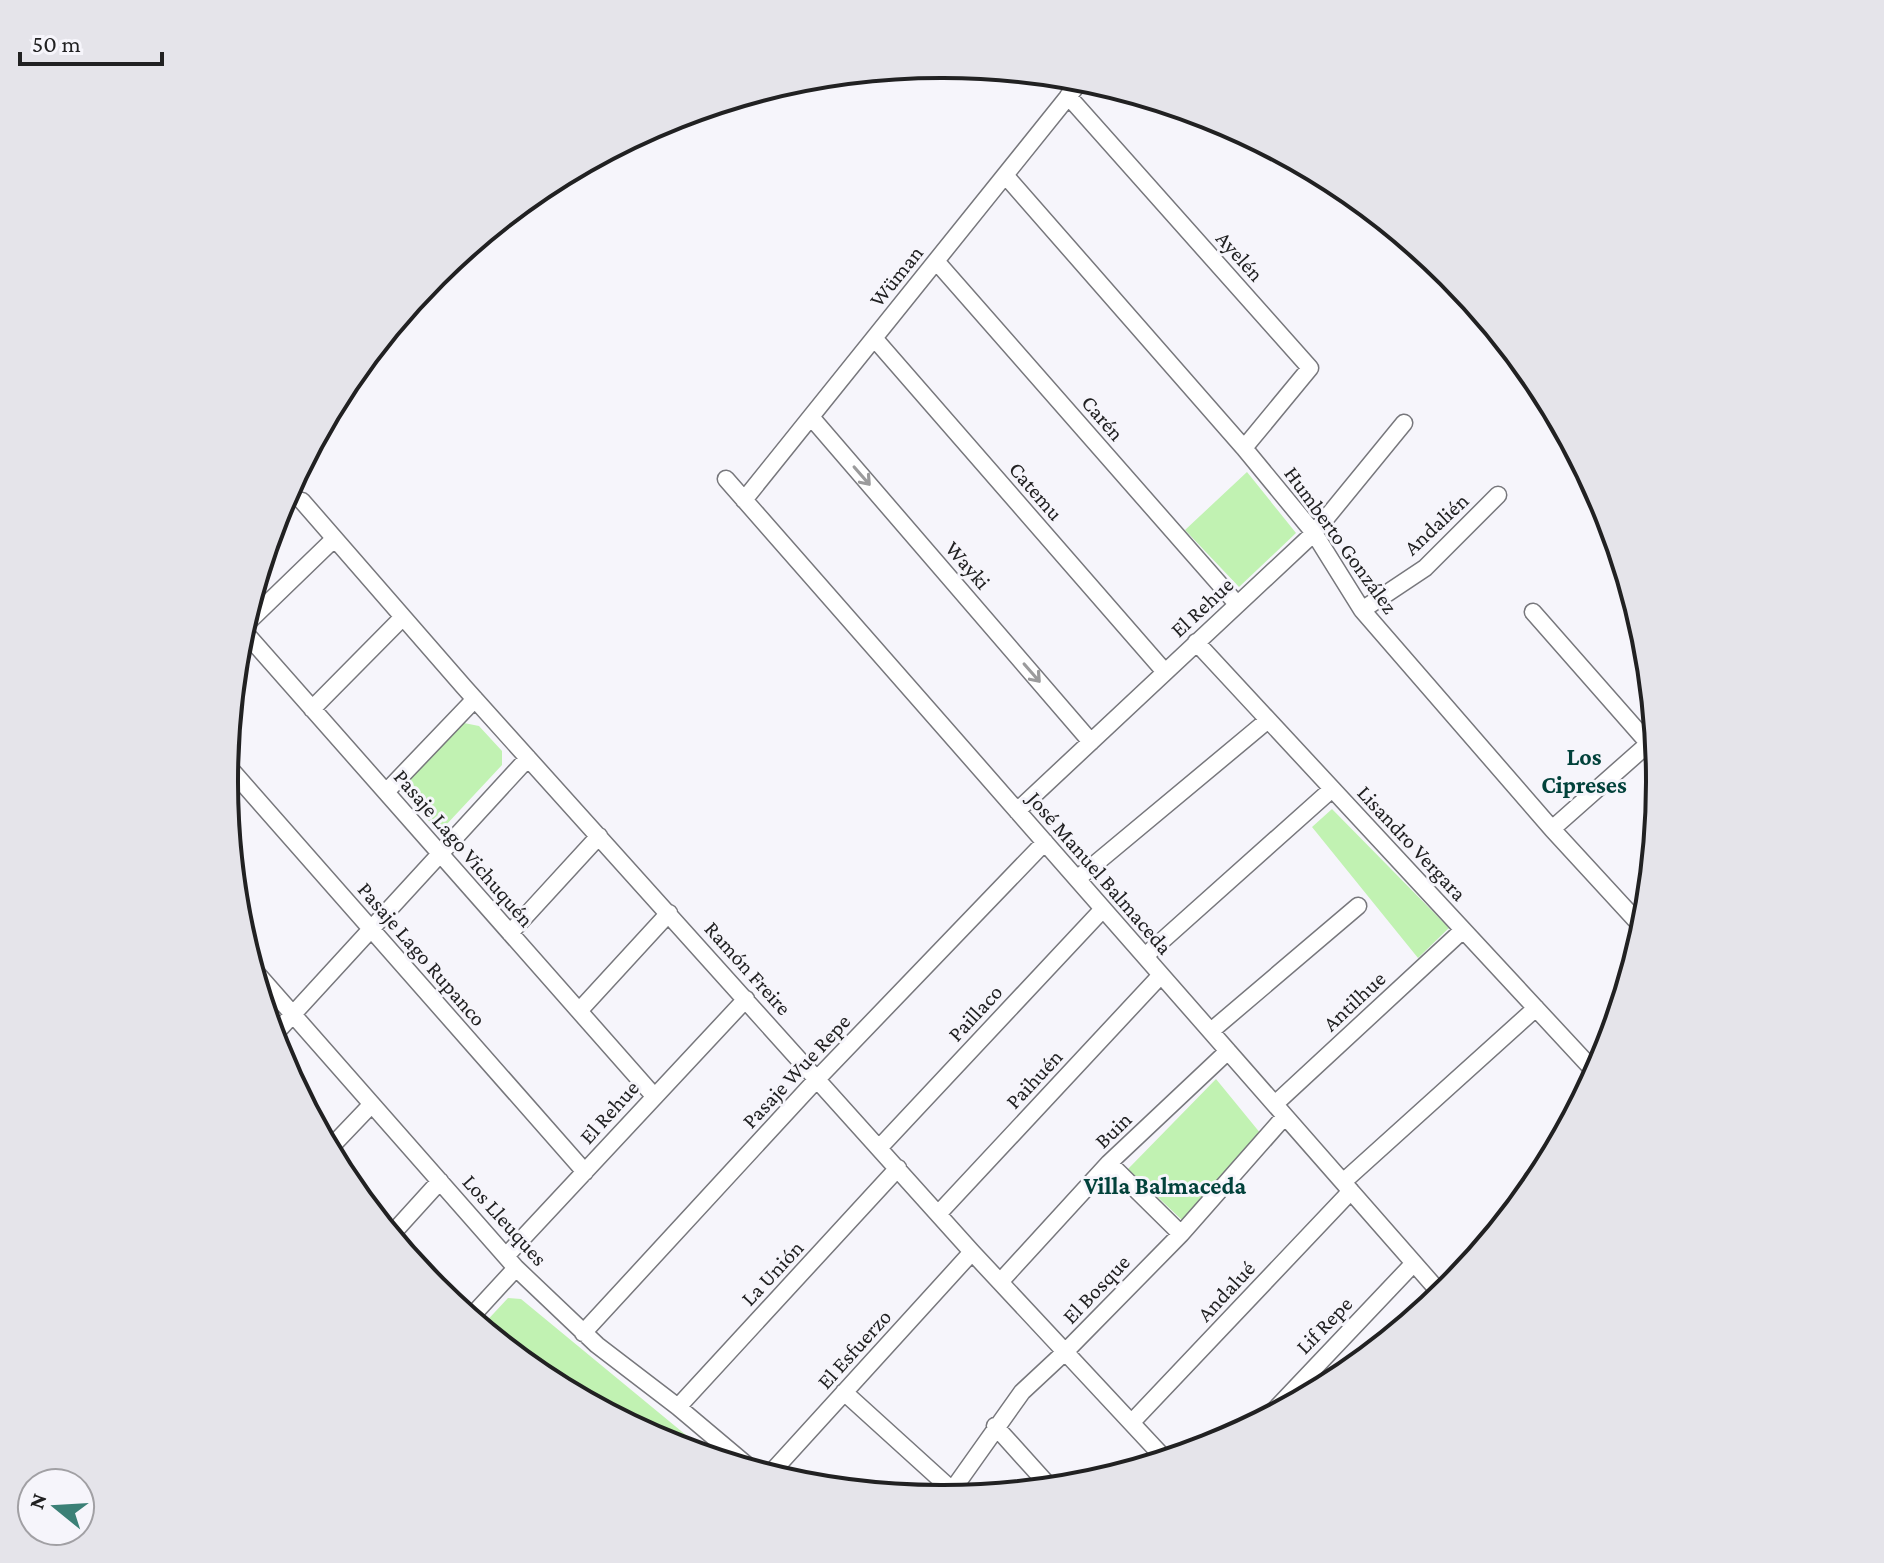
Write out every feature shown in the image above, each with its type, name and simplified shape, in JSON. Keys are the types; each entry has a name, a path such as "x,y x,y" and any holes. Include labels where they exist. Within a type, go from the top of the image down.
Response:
{"street":[{"name":"Wüman","path":"744,500 1072,91"},
{"name":"Ayelén","path":"1068,96 1310,368 1244,448"},
{"name":"Humberto González","path":"1005,175 1244,448 1314,533 1362,610 1552,829 1632,916"},
{"name":"Carén","path":"936,261 1237,604"},
{"name":"Catemu","path":"874,338 1165,672"},
{"name":"Wayki","path":"811,417 1091,742"},
{"name":"El Rehue","path":"1017,811 1314,533 1404,423"},
{"name":"José Manuel Balmaceda","path":"726,479 1433,1285"},
{"name":"Andalién","path":"1362,610 1425,568 1498,495"},
{"name":"Ramón Freire","path":"302,501 475,699 972,1252 1158,1451"},
{"path":"259,611 334,539"},
{"path":"1533,612 1644,739"},
{"path":"312,709 403,617"},
{"name":"Pasaje Lago Vichuquén","path":"253,640 654,1096"},
{"name":"Lisandro Vergara","path":"1196,642 1587,1063"},
{"path":"386,792 475,699"},
{"path":"1077,879 1268,720"},
{"path":"1552,829 1645,754"},
{"path":"283,1025 528,758"},
{"name":"Pasaje Lago Rupanco","path":"238,778 585,1172"},
{"path":"1145,956 1332,789"},
{"path":"510,933 599,836"},
{"name":"Pasaje Wue Repe","path":"583,1333 818,1078 1045,842"},
{"path":"1211,1031 1358,906"},
{"name":"Paillaco","path":"880,1147 1103,909"},
{"path":"579,1011 669,913"},
{"name":"Antilhue","path":"1280,1110 1463,930"},
{"name":"Paihuén","path":"939,1213 1161,975"},
{"name":"Los Lleuques","path":"270,989 511,1262 583,1333 732,1453"},
{"name":"El Rehue","path":"477,1309 585,1172 746,999"},
{"name":"Andalué","path":"1132,1422 1347,1187 1536,1008"},
{"name":"Buin","path":"1000,1282 1109,1163 1228,1051"},
{"path":"337,1140 371,1105"},
{"name":"El Bosque","path":"955,1484 1022,1392 1181,1234 1280,1110"},
{"path":"1109,1163 1181,1234"},
{"name":"La Unión","path":"678,1407 898,1168"},
{"path":"398,1227 440,1181"},
{"name":"El Esfuerzo","path":"778,1465 972,1252"},
{"name":"Lif Repe","path":"1291,1392 1414,1263"},
{"path":"844,1392 940,1485"},
{"path":"995,1426 1042,1478"}],"green space":[{"path":"1247,472 1296,533 1239,587 1185,530"},
{"path":"464,723 479,726 502,751 502,765 446,825 433,826 405,792 406,781"},
{"path":"1332,809 1449,928 1418,958 1312,827"},
{"path":"1216,1079 1261,1134 1183,1221 1128,1169"},
{"path":"508,1298 521,1299 688,1437 590,1391 514,1340 489,1319"}],"district":[{"name":"Los Cipreses","path":"1584,770"},
{"name":"Villa Balmaceda","path":"1165,1185"}]}
